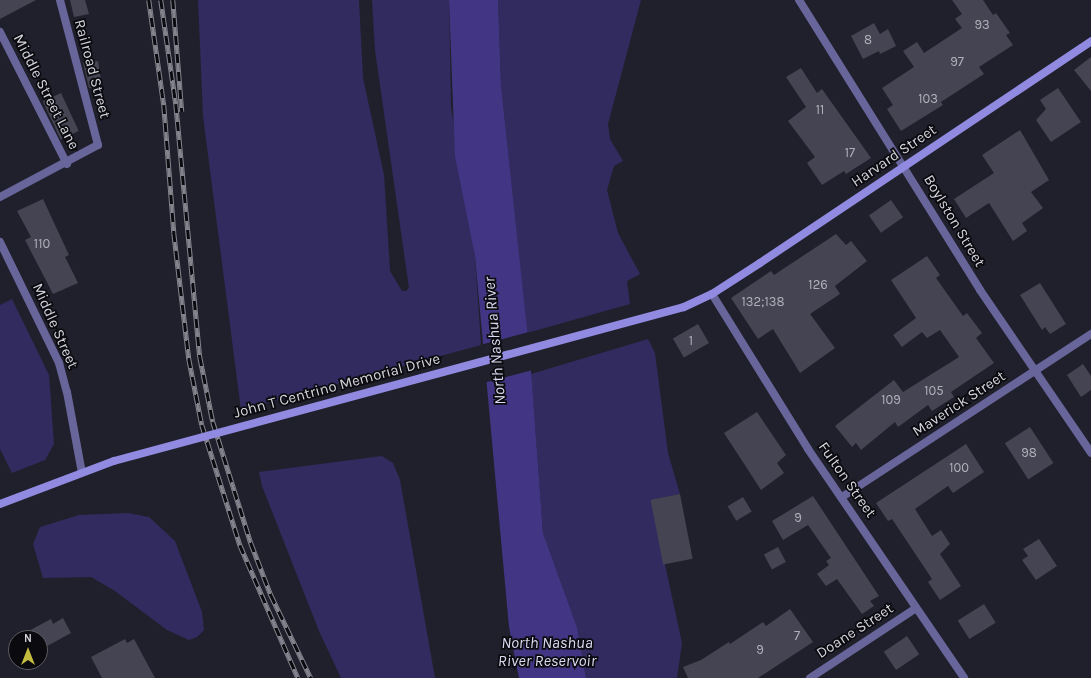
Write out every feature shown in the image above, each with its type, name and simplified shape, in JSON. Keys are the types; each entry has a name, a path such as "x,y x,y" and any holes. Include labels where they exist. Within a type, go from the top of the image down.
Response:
{"street":[{"name":"Railroad Street","path":"60,0 98,145 67,164"},
{"name":"Boylston Street","path":"799,0 980,290 1091,453"},
{"name":"Middle Street Lane","path":"0,32 67,164"},
{"name":"Harvard Street","path":"684,307 712,294 1091,41"},
{"path":"0,197 67,164"},
{"name":"Middle Street","path":"0,242 59,363 67,392 82,473"},
{"name":"Fulton Street","path":"712,294 808,449 964,678"},
{"name":"John T Centrino Memorial Drive","path":"0,504 114,461 684,307"},
{"name":"Maverick Street","path":"842,497 1091,334"},
{"name":"Doane Street","path":"810,678 916,608"}],"shaded area":[{"path":"198,0 359,0 363,78 384,175 390,271 402,291 406,291 409,288 375,50 372,0 449,0 451,107 475,256 481,345 241,410 203,116"},
{"path":"498,0 641,0 608,124 610,139 623,161 614,166 607,190 618,233 640,274 627,281 630,304 527,333 501,85"},
{"path":"12,299 49,375 54,444 45,460 12,473 0,449 0,305"},
{"path":"648,339 655,353 668,453 680,494 651,500 682,643 677,678 586,678 577,627 543,533 531,374"},
{"path":"382,456 393,463 400,480 435,678 341,678 319,631 262,486 259,472"},
{"path":"128,513 149,517 175,541 202,612 204,630 197,637 189,640 167,630 115,591 91,577 43,578 33,544 40,527 79,515"}],"water":[{"path":"449,0 498,0 501,85 530,357 543,533 577,627 586,678 519,678 509,627 475,256 455,156"}],"pier":[{"path":"529,332 533,370 483,383 480,345"}],"building":[{"path":"0,0 36,0 0,19"},
{"path":"70,0 85,0 89,14 74,17"},
{"path":"952,0 983,0 993,15 996,13 1010,33 1006,35 1013,45 979,67 984,74 941,102 943,105 901,131 887,109 893,105 882,88 914,67 903,51 917,42 924,53 962,28 955,19 962,14"},
{"path":"874,23 880,34 888,29 896,46 880,54 879,51 863,59 851,36"},
{"path":"1091,57 1091,91 1074,70"},
{"path":"98,61 102,86 89,88 83,63"},
{"path":"801,68 817,93 822,89 871,158 846,174 844,171 822,185 807,163 815,157 788,121 806,107 786,77"},
{"path":"1058,88 1081,122 1051,142 1036,120 1046,109 1040,100"},
{"path":"61,93 79,131 61,140 43,101"},
{"path":"1020,130 1049,180 1031,192 1043,208 1022,223 1027,231 1013,241 989,203 966,218 954,199 994,173 982,155"},
{"path":"43,199 69,255 65,257 78,283 53,294 25,240 31,237 17,211"},
{"path":"891,200 903,217 881,233 869,215"},
{"path":"836,234 846,245 851,241 867,261 835,286 840,294 810,314 835,348 800,373 773,329 758,339 731,298 771,271 774,275"},
{"path":"927,256 940,275 936,278 963,316 967,313 982,333 976,338 994,363 951,392 954,397 932,411 928,405 898,427 895,422 861,450 856,443 852,447 835,426 894,380 903,392 959,357 940,330 927,338 922,332 902,347 893,335 916,318 891,280"},
{"path":"1040,283 1066,324 1050,334 1045,327 1042,330 1020,295"},
{"path":"698,324 709,343 684,358 673,338"},
{"path":"1083,364 1091,376 1091,390 1081,397 1067,375"},
{"path":"757,412 786,455 777,463 784,473 761,490 724,433"},
{"path":"1030,427 1053,463 1028,479 1005,443"},
{"path":"966,444 984,472 953,493 948,486 915,509 932,536 941,530 950,544 940,554 961,586 940,600 928,582 932,579 892,519 888,521 876,503"},
{"path":"680,494 693,559 663,565 651,500"},
{"path":"813,496 879,596 870,601 874,606 862,614 837,579 826,586 817,574 829,565 826,561 831,558 808,525 783,540 772,521"},
{"path":"743,497 752,512 736,521 728,506"},
{"path":"1039,539 1057,566 1036,580 1022,560 1028,556 1023,549"},
{"path":"778,547 786,562 772,570 764,555"},
{"path":"984,604 996,623 969,639 958,620"},
{"path":"790,609 813,642 758,678 688,678 683,667 701,660 729,642 730,644 763,622 766,626"},
{"path":"63,618 71,633 48,646 48,630 30,630 51,619 53,624"},
{"path":"907,636 919,654 896,670 884,652"},
{"path":"125,639 127,643 134,639 155,678 102,678 91,657"}],"railway":[{"path":"149,0 164,105 174,233 189,359 202,425 240,545 298,678"},
{"path":"161,0 176,104 200,357 213,422 251,543 271,595 311,678"},
{"path":"173,0 182,112"}],"water label":[{"name":"North Nashua River","path":"495,341"},
{"name":"North Nashua River Reservoir","path":"547,652"}]}
